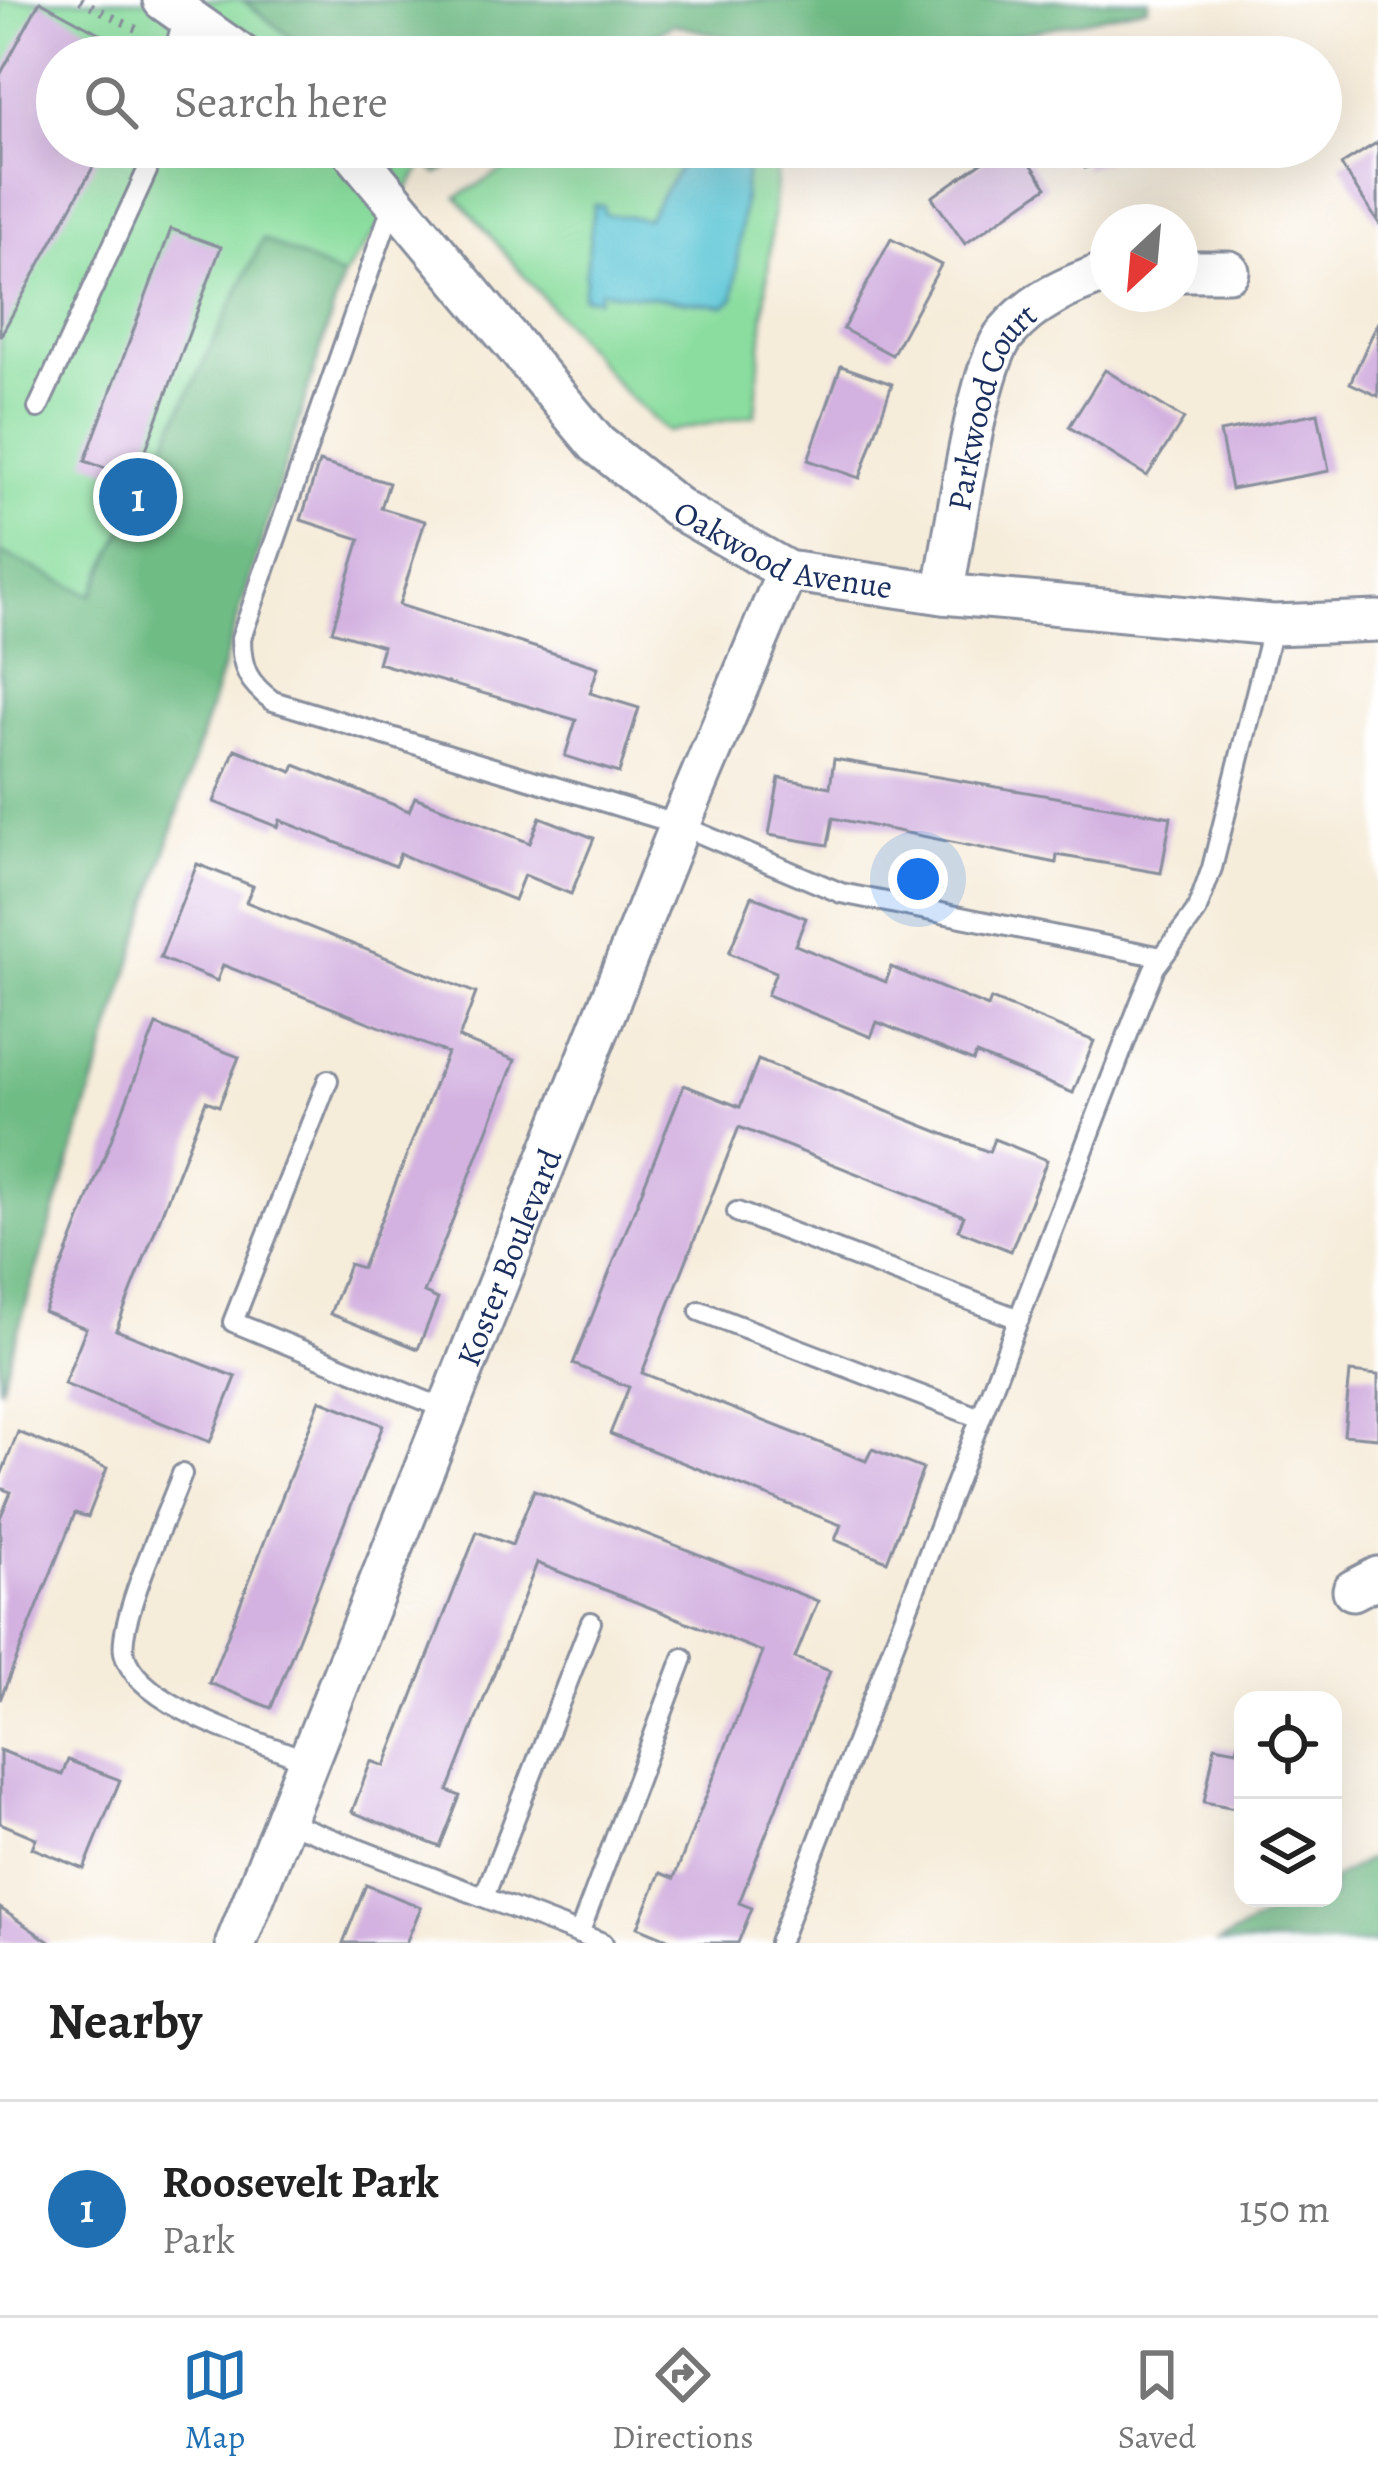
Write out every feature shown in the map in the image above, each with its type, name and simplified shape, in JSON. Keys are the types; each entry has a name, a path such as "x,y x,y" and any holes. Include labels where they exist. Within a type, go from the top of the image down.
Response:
{"street":[{"path":"178,5 217,36"},
{"name":"Oakwood Avenue","path":"367,168 597,444 682,511 787,571 943,594 1273,626 1378,621"},
{"path":"1198,272 1229,271"},
{"name":"Parkwood Court","path":"943,594 986,385 1002,337 1039,301 1090,280"},
{"name":"Koster Boulevard","path":"236,1943 312,1762 680,825 787,571"}],"lane":[{"path":"175,36 178,5"},
{"path":"38,408 148,168"},
{"path":"394,200 241,638 241,662 253,687 273,700 680,825 841,893 1162,957"},
{"path":"779,1943 1162,957 1196,912 1273,626"},
{"path":"328,1080 232,1322 450,1411"},
{"path":"737,1212 1019,1319"},
{"path":"700,1311 980,1418"},
{"path":"182,1474 126,1625 124,1654 145,1685 171,1705 312,1762"},
{"path":"484,1898 591,1622"},
{"path":"579,1934 683,1658"},
{"path":"288,1822 603,1943"}],"path":[{"path":"80,0 136,29"}],"green space":[{"path":"0,0 542,0 516,36 36,36 36,168 422,168 343,277 0,1389"},
{"path":"1149,0 1147,7 1012,36 720,36 673,24 654,36 289,36 244,1"},
{"path":"507,168 777,168 755,415 667,432 621,389 457,197"},
{"path":"263,239 343,277 0,1389 0,552 92,595"},
{"path":"1378,1854 1378,1943 1218,1943 1283,1907 1342,1907 1342,1874"}],"water":[{"path":"679,168 747,168 734,299 724,306 600,291 599,299 583,297 594,205 604,206 604,214 647,219"}],"building":[{"path":"40,1 104,36 36,36 36,168 93,168 0,337 0,75"},
{"path":"1378,142 1378,222 1342,167"},
{"path":"974,168 1034,168 1047,187 965,244 932,197"},
{"path":"171,229 221,247 135,479 85,461"},
{"path":"891,239 941,265 892,355 843,329"},
{"path":"1378,322 1378,396 1350,383"},
{"path":"841,366 892,384 860,478 808,460"},
{"path":"1105,370 1184,419 1147,476 1069,427"},
{"path":"1318,413 1329,471 1231,489 1220,432"},
{"path":"319,462 389,483 381,508 425,521 399,605 598,667 590,693 639,708 619,773 565,756 576,720 378,663 383,646 332,631 360,539 301,520"},
{"path":"235,749 292,772 295,765 409,811 415,797 530,843 540,817 594,838 571,894 524,875 514,900 400,854 395,866 280,820 278,827 214,802"},
{"path":"834,759 1171,817 1161,873 1057,855 1056,863 833,818 828,845 769,835 779,778 830,787"},
{"path":"197,864 253,886 246,902 476,993 459,1038 515,1060 424,1293 438,1299 418,1349 330,1314 349,1264 362,1268 447,1053 223,965 217,981 160,958"},
{"path":"752,896 806,918 795,945 886,982 891,967 988,1007 991,999 1094,1041 1073,1093 976,1054 973,1061 877,1022 871,1037 767,995 776,972 729,953"},
{"path":"156,1025 239,1057 219,1106 206,1101 116,1330 236,1377 210,1442 64,1384 86,1328 44,1312"},
{"path":"758,1060 989,1152 994,1139 1047,1160 1011,1251 958,1230 964,1216 739,1127 642,1373 866,1461 872,1449 923,1469 887,1561 835,1540 841,1525 610,1434 629,1387 573,1364 684,1085 740,1107"},
{"path":"1350,1372 1378,1375 1378,1438 1344,1435"},
{"path":"320,1400 383,1425 271,1708 209,1683"},
{"path":"18,1432 107,1468 88,1517 75,1513 0,1700 0,1518 11,1492 0,1488 0,1478"},
{"path":"534,1490 818,1601 795,1658 830,1671 739,1903 752,1908 738,1943 677,1943 638,1927 660,1873 674,1878 763,1652 537,1563 448,1791 460,1796 440,1847 352,1812 371,1761 385,1766 477,1532 512,1545"},
{"path":"1215,1746 1234,1749 1234,1808 1204,1802"},
{"path":"0,1750 62,1775 68,1760 120,1780 84,1869 32,1848 36,1838 0,1823"},
{"path":"366,1885 421,1907 406,1943 343,1943"},
{"path":"0,1908 51,1943 0,1943"}],"place":[{"name":"Roosevelt Park","path":"138,497"}]}
